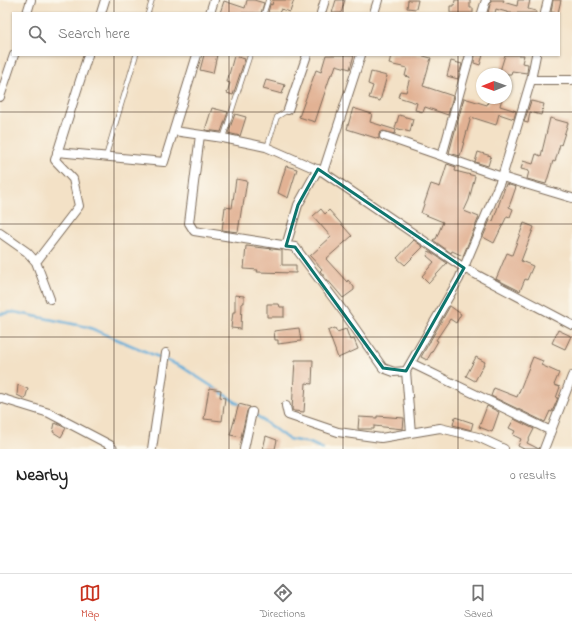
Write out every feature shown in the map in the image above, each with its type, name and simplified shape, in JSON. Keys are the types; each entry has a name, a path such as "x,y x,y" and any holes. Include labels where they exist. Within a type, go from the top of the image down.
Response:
{"street":[{"path":"27,12 31,0"},
{"path":"101,12 105,0"},
{"path":"210,12 214,0"},
{"path":"321,12 325,0"},
{"path":"374,12 378,0"},
{"path":"482,12 486,0"},
{"path":"545,12 548,0"},
{"path":"0,97 14,56"},
{"path":"36,262 79,206 73,179 55,160 88,56"},
{"path":"57,152 164,162 197,56"},
{"path":"288,110 307,56"},
{"path":"286,246 298,205 321,170 360,56"},
{"path":"442,156 470,56"},
{"path":"411,433 406,371 459,279 502,177 531,80 536,56"},
{"path":"531,80 572,80"},
{"path":"174,131 223,138 266,147 321,170 464,268 572,325"},
{"path":"200,135 189,223 194,231 295,247 383,368 394,372 406,371"},
{"path":"384,136 502,177 572,198"},
{"path":"0,233 27,252 36,262 50,299"},
{"path":"152,449 166,353"},
{"path":"411,363 551,431"},
{"path":"544,449 572,376"},
{"path":"0,398 49,413 110,448"},
{"path":"286,406 288,415 338,432 381,438 440,428 478,437 504,449"},
{"path":"244,449 252,412"}],"lane":[{"path":"148,12 152,0"},
{"path":"264,12 268,0"},
{"path":"106,157 136,56"},
{"path":"223,138 250,56"},
{"path":"266,147 277,117 288,110"}],"highlighted area":[{"path":"318,169 464,268 406,371 383,368 295,247 286,246 298,205"}],"building":[{"path":"247,0 254,0 264,3 261,12 220,12 224,1 245,8"},
{"path":"273,0 294,0 290,12 281,9 280,12 268,12 270,4 272,5"},
{"path":"336,0 345,0 341,12 332,12"},
{"path":"408,0 418,0 416,9 407,8"},
{"path":"455,0 470,0 470,8 473,8 473,12 450,12 450,6 454,6"},
{"path":"491,0 504,0 503,2 517,6 518,0 530,0 528,9 536,11 506,12 496,9 495,12 488,12"},
{"path":"553,0 561,0 558,12 551,12"},
{"path":"204,56 217,56 213,73 200,70"},
{"path":"234,56 245,59 233,95 227,93 230,83 227,82"},
{"path":"326,56 354,56 350,69 336,65 333,74 331,74 315,122 299,117 316,70 321,72"},
{"path":"391,56 424,56 431,58 423,86 453,96 448,115 425,107 423,112 415,110 417,103 398,97 400,91 406,92 410,77 405,76 407,68 389,64"},
{"path":"475,56 483,56 480,65 474,63"},
{"path":"505,56 524,56 522,63 528,64 527,73 512,71 512,68 501,68"},
{"path":"451,61 462,64 458,79 447,76"},
{"path":"371,72 387,76 380,101 369,98 373,86 368,84"},
{"path":"266,80 285,85 282,94 263,89"},
{"path":"464,98 476,102 476,104 500,104 500,106 516,111 514,119 499,114 496,125 471,117 460,156 449,153"},
{"path":"531,101 544,104 541,115 530,112 528,123 524,122"},
{"path":"212,108 228,112 221,132 205,130"},
{"path":"353,108 372,114 370,122 396,130 395,134 383,131 379,134 379,139 347,129"},
{"path":"235,114 246,117 240,136 228,133"},
{"path":"399,115 413,119 410,132 395,128"},
{"path":"550,118 568,123 555,162 553,161 546,184 527,179 529,171 521,169 523,161 533,164 536,154 541,156"},
{"path":"478,152 491,156 488,166 475,162"},
{"path":"447,164 456,167 455,171 475,176 469,200 464,211 479,217 463,256 452,251 451,253 433,240 436,239 443,222 421,213 431,184 440,187"},
{"path":"286,166 297,169 288,198 278,193"},
{"path":"236,179 247,181 238,232 222,230 225,207 232,208"},
{"path":"506,184 516,187 509,207 513,209 510,217 507,216 494,243 483,237 490,220 493,221"},
{"path":"321,209 325,214 329,210 352,236 326,259 347,282 348,280 354,287 354,290 343,298 320,271 322,269 310,256 331,237 313,216"},
{"path":"524,223 534,227 521,261 533,266 520,291 496,279 507,253 512,255"},
{"path":"414,240 423,247 405,265 397,258"},
{"path":"246,246 282,250 282,265 296,265 296,273 257,272 258,270 244,269"},
{"path":"429,251 447,263 429,283 422,276 434,262 427,256"},
{"path":"235,295 244,296 244,303 242,303 241,329 231,328 233,312 235,312"},
{"path":"267,304 279,304 280,307 284,307 284,317 267,317"},
{"path":"450,306 461,314 456,323 450,319 436,340 438,341 427,360 421,357"},
{"path":"299,328 301,341 278,344 278,340 275,340 274,331"},
{"path":"335,328 337,332 346,329 350,340 354,339 358,349 338,358 328,331"},
{"path":"558,330 571,336 565,349 552,343"},
{"path":"476,357 485,362 475,381 466,376"},
{"path":"533,357 543,361 541,365 559,373 554,385 560,387 556,398 558,398 552,412 550,411 545,422 491,396 494,388 517,397"},
{"path":"295,360 313,360 312,384 306,383 304,412 292,410"},
{"path":"18,385 28,389 25,399 17,395"},
{"path":"209,388 221,390 220,397 225,398 222,421 204,419"},
{"path":"239,404 250,407 247,411 241,437 230,435"},
{"path":"487,406 499,412 492,432 479,427"},
{"path":"377,416 404,418 403,429 374,426 374,429 358,429 359,417 377,418"},
{"path":"455,417 473,423 471,430 453,425"},
{"path":"514,419 534,429 527,443 539,449 524,449 518,446 521,439 513,435 515,431 509,428"},
{"path":"55,423 66,428 61,437 53,432"},
{"path":"266,436 277,440 275,449 263,449"}],"waterway":[{"path":"0,314 14,312 88,327 182,367 242,406"},
{"path":"253,413 288,439 310,443 323,449"}]}
